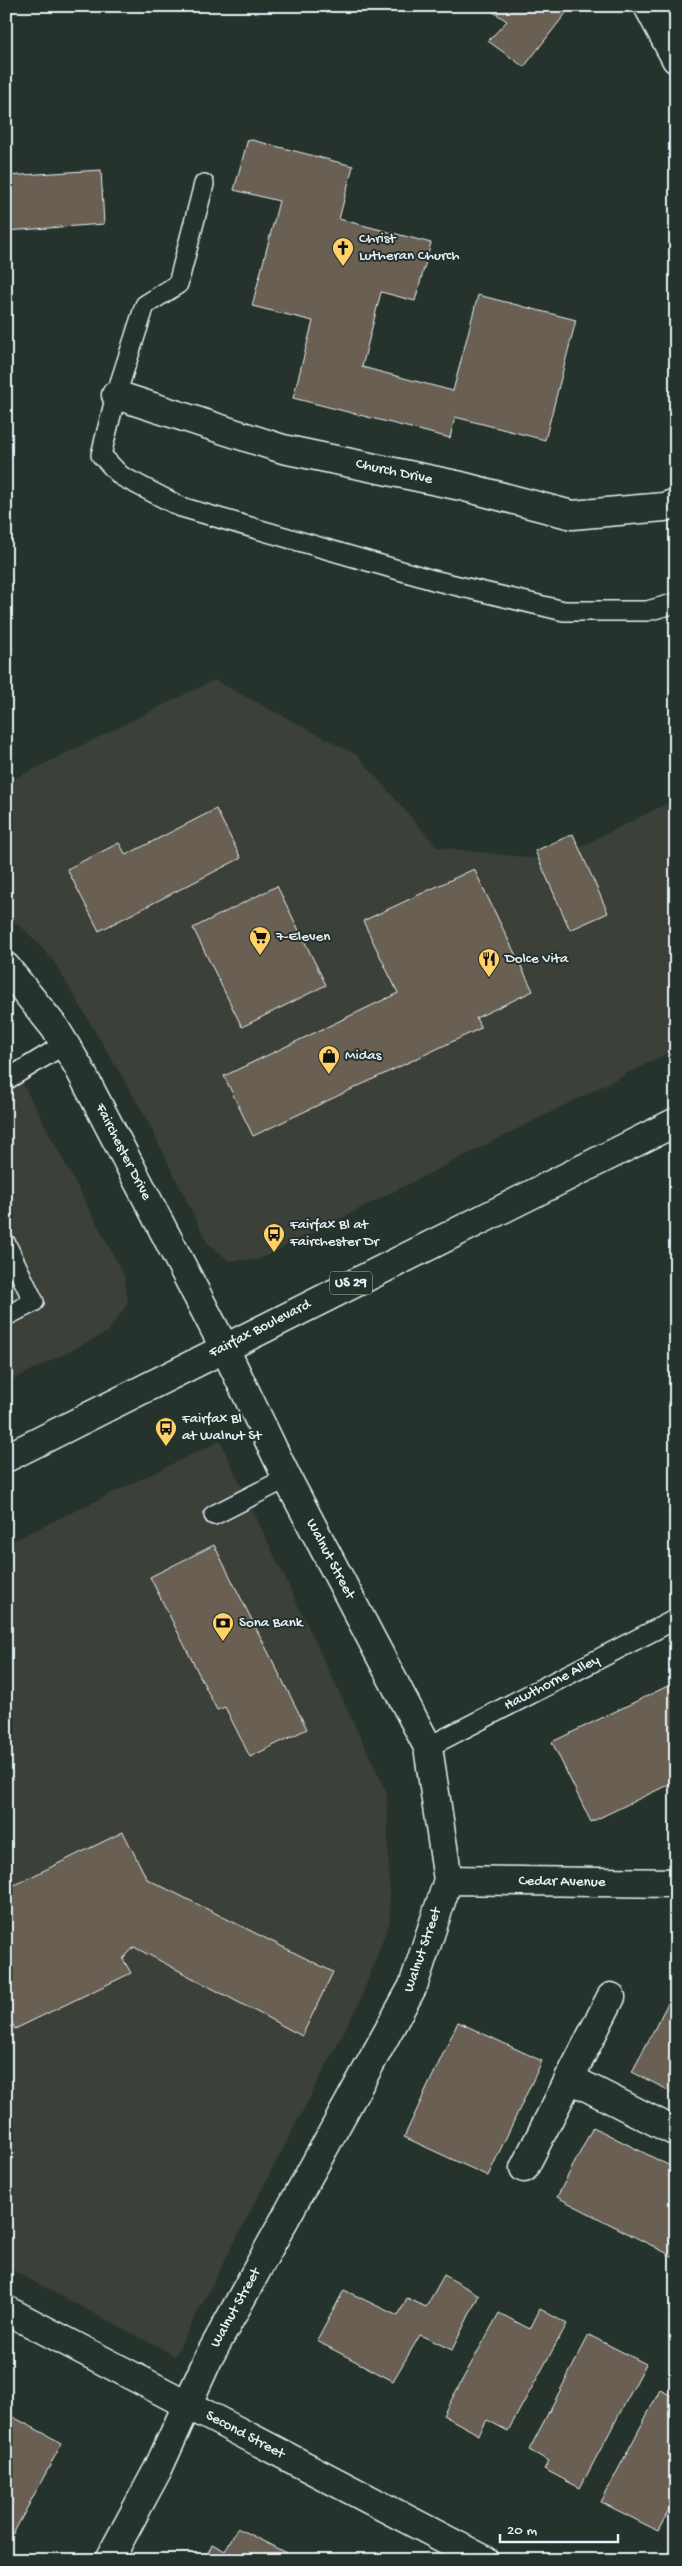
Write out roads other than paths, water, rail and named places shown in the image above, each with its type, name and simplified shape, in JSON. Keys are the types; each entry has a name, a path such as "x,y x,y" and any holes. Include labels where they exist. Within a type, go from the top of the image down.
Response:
{"street":[{"path":"648,6 676,59"},
{"name":"Church Drive","path":"116,395 283,449 461,486 572,515 664,507 676,503"},
{"name":"Fairchester Drive","path":"6,967 30,994 65,1044 224,1347"},
{"name":"Fairfax Boulevard","path":"6,1458 676,1122"},
{"name":"Walnut Street","path":"109,2560 158,2468 209,2357 413,1986 448,1880 428,1747 287,1478 224,1347"},
{"name":"Cedar Avenue","path":"448,1880 676,1883"},
{"path":"524,2168 611,1997"},
{"path":"570,2078 676,2132"},
{"name":"Second Street","path":"6,2310 485,2560"}],"lane":[{"path":"204,184 178,284 144,305 116,395 101,455 121,476 181,507 433,580 564,611 646,611 676,602"},
{"path":"6,1080 65,1044"},
{"path":"6,1244 34,1302 6,1316"},
{"path":"214,1515 287,1478"},
{"name":"Hawthorne Alley","path":"428,1747 676,1619"}],"place":[{"name":"Christ Lutheran Church","path":"343,267"},
{"name":"7-Eleven","path":"260,956"},
{"name":"Dolce Vita","path":"489,978"},
{"name":"Midas","path":"329,1075"},
{"name":"Fairfax Bl at Fairchester Dr","path":"274,1253"},
{"name":"Fairfax Bl at Walnut St","path":"166,1447"},
{"name":"Sona Bank","path":"223,1642"}]}
